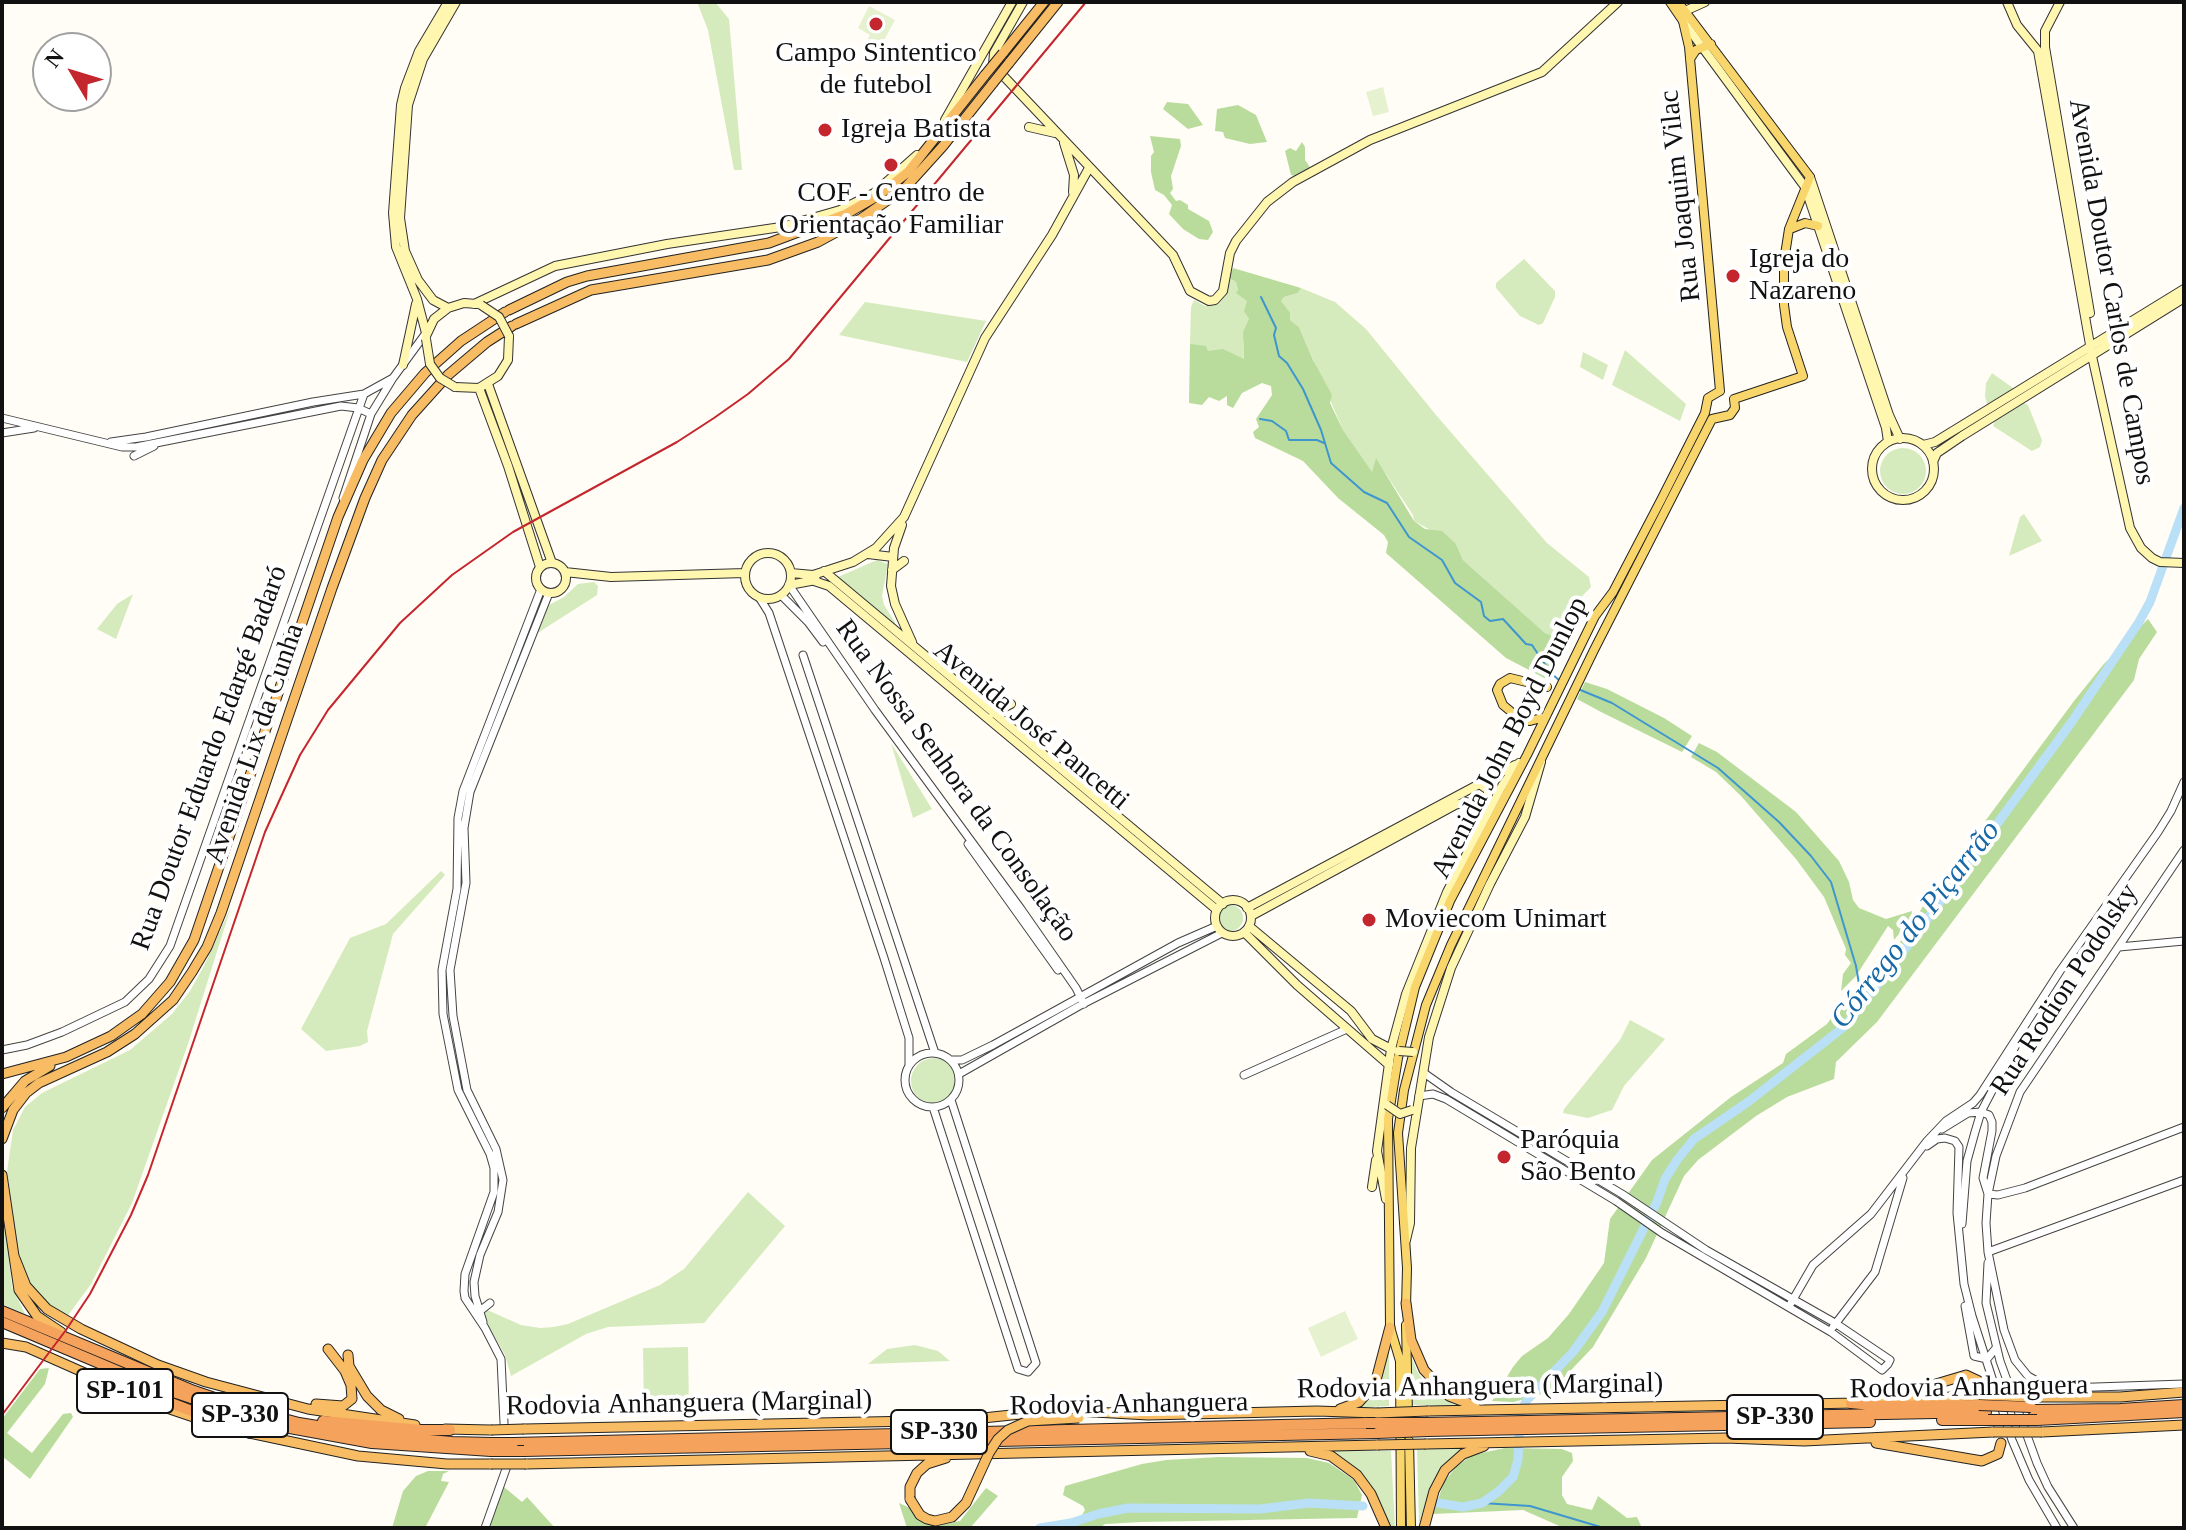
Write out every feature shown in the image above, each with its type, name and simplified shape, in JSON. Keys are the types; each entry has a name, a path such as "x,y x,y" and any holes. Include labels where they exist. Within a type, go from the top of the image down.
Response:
{"highway":[{"name":"Avenida Lix da Cunha","path":"2,1139 13,1110 26,1093 39,1083 107,1052 135,1034 173,1000 207,947 365,498 382,460 412,415 448,375 487,342 591,290 754,263 818,242 862,218 905,188 943,146 1003,53 1044,2"},
{"name":"Avenida Lix da Cunha","path":"2,1074 66,1057 111,1036 142,1014 170,982 184,960 194,940 338,517 363,460 404,396 461,341 507,311 567,282 747,248 822,225 879,195 921,158 989,79 1009,63 1058,2"},
{"path":"874,193 921,158 935,134"},
{"path":"2,1108 25,1081 66,1057"},
{"path":"2,1175 15,1278 24,1300 45,1323 85,1345"},
{"name":"Rodovia Anhanguera (Marginal)","path":"14,1256 30,1291 53,1314 158,1365 257,1397 308,1409 450,1430 964,1420 1059,1410 1148,1415 1317,1411 1377,1413 1851,1403 1906,1393 1966,1375 1981,1382 1984,1405"},
{"path":"1406,1303 1412,1344 1428,1376 1456,1401 1494,1409"},
{"name":"Rodovia Anhanguera","path":"2,1311 194,1391 250,1410 299,1423 372,1435 524,1451 1377,1433 1427,1427"},
{"name":"Rodovia Anhanguera","path":"2,1322 191,1399 296,1431 372,1443 492,1447 513,1443 1366,1423 1427,1427 1563,1425 1984,1405 2184,1412"},
{"path":"1317,1411 1350,1407 1369,1394 1380,1375 1390,1327"},
{"name":"SP-101","path":"2,1343 42,1353 168,1409 250,1433"},
{"path":"257,1397 336,1407 347,1404 352,1399 351,1385 328,1349"},
{"path":"76,1354 163,1400 250,1433"},
{"path":"348,1355 349,1366 375,1405 391,1416 422,1426"},
{"path":"1851,1403 2032,1408 2184,1392"},
{"name":"Rodovia Anhanguera","path":"2032,1408 2120,1409 2184,1405"},
{"path":"250,1410 340,1423 450,1430"},
{"path":"985,1454 943,1458 927,1464 912,1480 910,1499 920,1515 935,1521 952,1517 966,1503 998,1439 1008,1430 1028,1421 1148,1415"},
{"name":"Rodovia Anhanguera (Marginal)","path":"250,1433 358,1456 447,1464 526,1464 1726,1438 1804,1441 2184,1425"},
{"path":"1836,1439 1982,1461 1998,1454 2001,1443"},
{"path":"1424,1528 1434,1491 1449,1466 1473,1449 1510,1442"},
{"path":"1255,1449 1314,1452 1340,1461 1363,1482 1386,1528"}],"main road":[{"path":"448,2 419,51 401,105 393,235 417,299 426,336 427,356 434,372 455,387 484,386 506,366 510,353 512,329 478,304"},
{"path":"448,308 433,300 418,280 405,251 400,218 408,105 423,59 456,2"},
{"path":"426,336 434,319 448,308 478,304 555,266 799,223 840,210 874,193 914,158 935,134 1014,2"},
{"path":"1006,31 1014,2"},
{"path":"1023,2 994,53 993,65 1173,255 1190,291 1209,301 1219,297 1236,241 1267,202 1293,182 1378,136 1542,72 1618,2"},
{"path":"1685,11 1705,2"},
{"path":"2007,2 2017,25 2030,39 2039,39 2060,2"},
{"name":"Rua Joaquim Vilac","path":"1674,3 1685,11 1707,46 1810,177"},
{"name":"Rua Joaquim Vilac","path":"1674,3 1683,21 1690,59 1720,391"},
{"path":"1683,21 1707,46 1805,187 1888,442"},
{"name":"Avenida Doutor Carlos de Campos","path":"2045,31 2093,350"},
{"name":"Avenida Doutor Carlos de Campos","path":"2030,39 2038,51 2093,350 2130,528 2141,548 2165,561 2184,561"},
{"path":"1690,59 1693,52 1707,46"},
{"path":"1029,127 1060,136"},
{"path":"1060,136 1074,175 1069,204"},
{"path":"914,646 895,604 891,586 893,557 904,517 985,338 1089,168"},
{"path":"1734,399 1735,408 1730,415 1708,416 1708,398 1720,391 1734,399 1803,376 1791,342 1784,305 1784,261 1789,229 1810,177"},
{"path":"1810,177 1889,415 1900,439"},
{"path":"1069,204 1089,180 1104,182"},
{"path":"1789,229 1805,223 1818,226"},
{"path":"2152,314 2184,289"},
{"path":"1923,445 1935,442 2184,298"},
{"path":"403,365 411,340 417,299"},
{"path":"1933,462 1937,453 2093,350"},
{"path":"484,386 552,563 565,572 589,576 745,573"},
{"path":"484,386 540,567 536,578 545,591 557,592 565,584 589,576"},
{"name":"Avenida John Boyd Dunlop","path":"1401,1528 1398,1479 1400,1361 1390,1327 1388,1119 1392,1086 1415,987 1450,901 1527,755 1595,616 1620,579 1708,416"},
{"name":"Avenida John Boyd Dunlop","path":"1411,1528 1405,1246 1398,1133 1413,1046 1437,975 1708,416"},
{"path":"1900,439 1923,445 1933,462 1934,475 1924,492 1906,500 1893,498 1877,486 1873,473 1877,453 1888,442 1900,439"},
{"path":"789,585 814,581 867,554 884,541 904,517"},
{"path":"765,553 773,553 785,560 791,573 789,585 781,595 770,599 759,597 748,587 745,573 752,560 765,553"},
{"path":"867,554 893,557"},
{"path":"892,571 904,561"},
{"path":"540,567 552,563"},
{"path":"565,572 565,584"},
{"path":"791,573 827,573"},
{"name":"Avenida José Pancetti","path":"827,573 1220,907"},
{"name":"Avenida José Pancetti","path":"814,581 829,586 1220,907"},
{"path":"1545,717 1530,721 1520,719 1503,705 1497,690 1510,678 1547,687"},
{"path":"993,713 1011,704"},
{"name":"Avenida John Boyd Dunlop","path":"1419,1096 1429,1037 1444,985 1475,914 1525,817 1544,750"},
{"path":"1372,1187 1389,1065 1410,982 1447,892 1484,820 1502,786 1527,755"},
{"path":"1389,1065 1297,985 1248,920 1237,901 1220,907 1220,929 1235,936 1248,920 1478,783 1519,763"},
{"path":"1248,920 1455,805 1488,800 1488,790 1478,783"},
{"path":"1469,803 1481,812 1484,820"},
{"path":"1248,920 1351,1011 1372,1039 1395,1050 1413,1052 1420,1057 1424,1070"},
{"path":"1405,1246 1410,1223 1411,1148 1419,1096"},
{"path":"1385,1101 1400,1114 1408,1113 1419,1096"},
{"path":"1377,1151 1388,1222"}],"street":[{"path":"338,517 371,414 393,378 426,336"},
{"path":"256,419 313,402 364,394 393,378"},
{"name":"Rua Doutor Eduardo Edargé Badaró","path":"2,1050 62,1032 125,1002 149,979 170,946 364,394"},
{"path":"109,442 184,434 341,406 358,408 371,414"},
{"path":"2,418 122,447 162,442"},
{"path":"2,433 40,427"},
{"path":"134,456 184,434"},
{"name":"Rua Nossa Senhora da Consolação","path":"789,585 875,710 947,805 1080,1001"},
{"path":"504,1423 504,1369 495,1345 467,1301 464,1290 465,1274 494,1192 495,1176 490,1154 460,1098 443,1014 442,970 461,864 458,818 463,791 545,591"},
{"name":"Rua Nossa Senhora da Consolação","path":"781,595 825,644 1080,1001"},
{"path":"759,597 769,613 909,1038 909,1065 905,1080 908,1093 918,1103 933,1107 951,1100 958,1088 959,1074 951,1060"},
{"path":"803,655 935,1053"},
{"path":"1790,1304 1813,1265 1871,1214 1933,1134 1980,1095 2060,971 2158,832 2184,782"},
{"name":"Rua Rodion Podolsky","path":"2184,850 2020,1092 2003,1133 1988,1194 1986,1223 1988,1254 1999,1311 2010,1350 2028,1376 2046,1386 2066,1388 2184,1384"},
{"path":"461,864 466,883 452,956 452,1004 467,1090 496,1149 503,1180 498,1212 476,1270 474,1290 485,1328"},
{"path":"959,1074 1178,943 1220,929"},
{"path":"2119,947 2184,941"},
{"path":"909,1065 920,1055 935,1053 951,1060 962,1060 1080,1001"},
{"path":"1244,1075 1347,1029"},
{"path":"1960,1242 1967,1161 1981,1112 2022,1031"},
{"path":"1424,1070 1622,1194 1638,1212"},
{"path":"1419,1096 1433,1094 1446,1099 1638,1212 1790,1304 1882,1370 1890,1360 1835,1323 1790,1304"},
{"path":"933,1107 1018,1369 1031,1371 1036,1365 1018,1301 951,1100"},
{"path":"1933,1134 1968,1113 1987,1114 1992,1122 1983,1178 1988,1194 2015,1190 2184,1127"},
{"path":"1919,1152 1941,1138 1958,1144 1957,1213 1964,1284 1985,1359 2024,1469 2057,1528"},
{"path":"1831,1332 1875,1272 1906,1168"},
{"path":"2074,1528 2037,1463 1996,1348 1986,1303 1988,1254 2184,1180"},
{"path":"464,1290 474,1290"},
{"path":"467,1301 476,1300"},
{"path":"480,1311 490,1303"},
{"path":"1985,1359 1991,1357 1996,1348"},
{"path":"485,1528 506,1469"}],"green space":[{"path":"697,2 715,2 729,19 742,170 734,170 708,30"},
{"name":"Campo Sintentico de futebol","path":"869,6 895,20 880,48 866,42 870,35 858,28"},
{"path":"1383,87 1389,112 1373,116 1366,92"},
{"path":"1167,102 1188,104 1203,125 1188,129 1163,109"},
{"path":"1238,105 1256,115 1267,142 1250,144 1225,138 1223,132 1215,131 1217,109"},
{"path":"1150,136 1180,139 1170,193 1176,201 1180,200 1188,205 1188,209 1209,221 1213,232 1208,240 1199,239 1183,229 1169,214 1172,205 1155,190 1151,172 1154,152"},
{"path":"1302,142 1305,160 1311,169 1298,177 1291,175 1285,151 1290,148 1296,151"},
{"path":"1524,259 1555,291 1543,323 1539,325 1520,316 1496,288 1496,283"},
{"path":"1233,268 1301,288 1298,293 1281,301 1290,313 1290,320 1299,327 1332,395 1330,403 1343,430 1372,472 1376,458 1414,521 1425,529 1442,531 1456,544 1463,560 1551,635 1557,670 1550,681 1506,658 1386,553 1388,542 1384,535 1338,498 1303,461 1255,438 1253,432 1259,427 1256,419 1272,395 1271,386 1262,383 1242,393 1233,408 1227,405 1227,396 1219,401 1209,397 1202,405 1189,403 1190,344 1206,346 1208,351 1223,349 1244,359 1243,332 1249,319 1244,311 1247,301 1236,293 1236,282 1229,278"},
{"path":"1229,278 1236,282 1238,290 1248,301 1244,360 1223,350 1208,352 1190,344 1194,300 1205,306 1219,304 1225,296"},
{"path":"1301,288 1335,302 1366,329 1547,543 1589,577 1591,587 1557,622 1551,635 1463,560 1456,544 1414,521 1376,459 1372,473 1343,430 1299,327 1290,320 1281,301 1298,293"},
{"path":"865,302 986,321 967,362 839,335"},
{"path":"1625,350 1686,404 1680,421 1612,385"},
{"path":"1583,352 1608,365 1603,380 1580,367"},
{"path":"1992,373 2014,392 1988,408 1986,383"},
{"path":"2024,403 2028,405 2042,440 2040,447 2032,451 1993,426 1995,421"},
{"path":"1903,448 1920,454 1926,471 1920,488 1903,494 1886,488 1880,471 1886,454"},
{"path":"2024,514 2042,541 2009,556 2020,517"},
{"path":"877,560 888,564 882,596 895,622 894,626 838,580 838,577"},
{"path":"594,582 598,586 597,595 536,634 534,631 549,605 578,584"},
{"path":"133,594 116,639 97,629 117,604"},
{"path":"2148,619 2157,632 2139,659 2134,680 1877,1022 1836,1062 1834,1079 1787,1097 1756,1116 1698,1160 1684,1176 1646,1258 1593,1347 1555,1387 1537,1396 1513,1402 1492,1401 1513,1367 1522,1356 1548,1338 1569,1314 1604,1263 1610,1219 1652,1160 1731,1097 1783,1063 1786,1054 1827,1024 1838,1009 1884,967 1929,897 2074,701 2103,665"},
{"path":"1585,682 1607,689 1692,736 1682,752 1601,712 1577,699"},
{"path":"891,743 932,809 913,818"},
{"path":"1699,743 1717,752 1796,812 1839,861 1859,908 1886,919 1912,911 1911,919 1894,940 1893,930 1888,926 1856,976 1841,991 1843,974 1851,963 1845,955 1846,949 1824,897 1796,859 1741,796 1716,772 1691,757"},
{"path":"441,871 445,875 393,934 367,1031 368,1042 326,1051 301,1029 350,938 386,924"},
{"path":"1230,905 1239,909 1243,918 1239,927 1230,931 1221,927 1217,918 1221,909"},
{"path":"231,907 188,1044 132,1203 91,1284 66,1318 35,1294 20,1264 7,1172 13,1130 25,1107 42,1093 130,1050 172,1014 204,966"},
{"path":"1630,1020 1665,1039 1624,1086 1612,1110 1588,1118 1563,1113 1620,1040"},
{"path":"934,1058 943,1059 950,1065 956,1072 956,1090 950,1097 943,1103 934,1104 925,1103 918,1097 912,1090 911,1081 912,1072 918,1065 925,1059"},
{"path":"748,1192 785,1226 704,1323 608,1327 586,1334 511,1376 505,1355 482,1314 485,1309 521,1325 554,1327 660,1285 684,1269"},
{"path":"5,1219 12,1287 25,1314 2,1304"},
{"path":"1345,1311 1358,1339 1321,1357 1308,1328"},
{"path":"915,1345 938,1351 950,1361 868,1364 887,1349"},
{"path":"688,1347 689,1411 644,1412 643,1348"},
{"path":"1389,1350 1389,1406 1354,1408 1383,1365"},
{"path":"1409,1352 1425,1383 1456,1406 1411,1405"},
{"path":"49,1368 45,1384 7,1433 32,1453 63,1414 71,1413 73,1417 30,1479 2,1456 2,1419 40,1369"},
{"path":"1469,1447 1454,1456 1443,1468 1429,1491 1419,1524 1417,1449"},
{"path":"1505,1448 1562,1449 1572,1453 1573,1461 1562,1477 1562,1495 1567,1504 1592,1510 1598,1496 1627,1518 1637,1517 1642,1528 1564,1528 1523,1510 1433,1514 1444,1482 1456,1467 1472,1455"},
{"path":"1327,1450 1391,1451 1395,1528 1388,1528 1368,1486"},
{"path":"1219,1457 1307,1458 1329,1463 1354,1480 1362,1495 1357,1518 1141,1522 1074,1528 1085,1510 1063,1495 1065,1486 1142,1464"},
{"path":"428,1471 449,1471 443,1474 441,1481 449,1482 425,1528 392,1528 403,1491 416,1476"},
{"path":"504,1487 522,1502 527,1497 555,1528 488,1528"},
{"path":"986,1488 998,1496 970,1528 907,1528 899,1503 910,1508 921,1520 940,1525 960,1521"}],"waterway":[{"path":"1261,297 1276,328 1274,335 1279,356 1303,389 1331,463 1364,492 1387,503 1409,537 1442,560 1455,583 1481,602 1484,616 1490,621 1503,619 1526,644 1532,645 1550,672 1561,682"},
{"path":"1260,419 1272,421 1286,431 1289,440 1324,443"},
{"name":"Córrego do Piçarrão","path":"1438,1503 1463,1507 1482,1503 1513,1477 1518,1460 1520,1413 1527,1400 1573,1352 1602,1312 1677,1160 1694,1139 1748,1102 1845,1026 2071,723 2139,622 2150,602 2184,508"},
{"path":"1578,689 1612,703 1718,768 1779,822 1811,856 1831,882 1856,966 1862,1002"},
{"name":"Córrego do Piçarrão","path":"1040,1528 1128,1508 1260,1509 1309,1503 1363,1506"},
{"path":"1482,1503 1530,1506 1604,1528"}],"railway":[{"path":"2,1415 90,1294 131,1215 148,1175 265,832 300,755 328,710 400,623 452,575 513,532 677,442 748,394 789,359 1086,2"}],"place":[{"name":"Campo Sintentico de futebol","path":"876,24"},
{"name":"Igreja Batista","path":"825,130"},
{"name":"COF - Centro de Orientação Familiar","path":"891,165"},
{"name":"Igreja do Nazareno","path":"1733,276"},
{"name":"Moviecom Unimart","path":"1369,920"},
{"name":"Paróquia São Bento","path":"1504,1157"}]}
